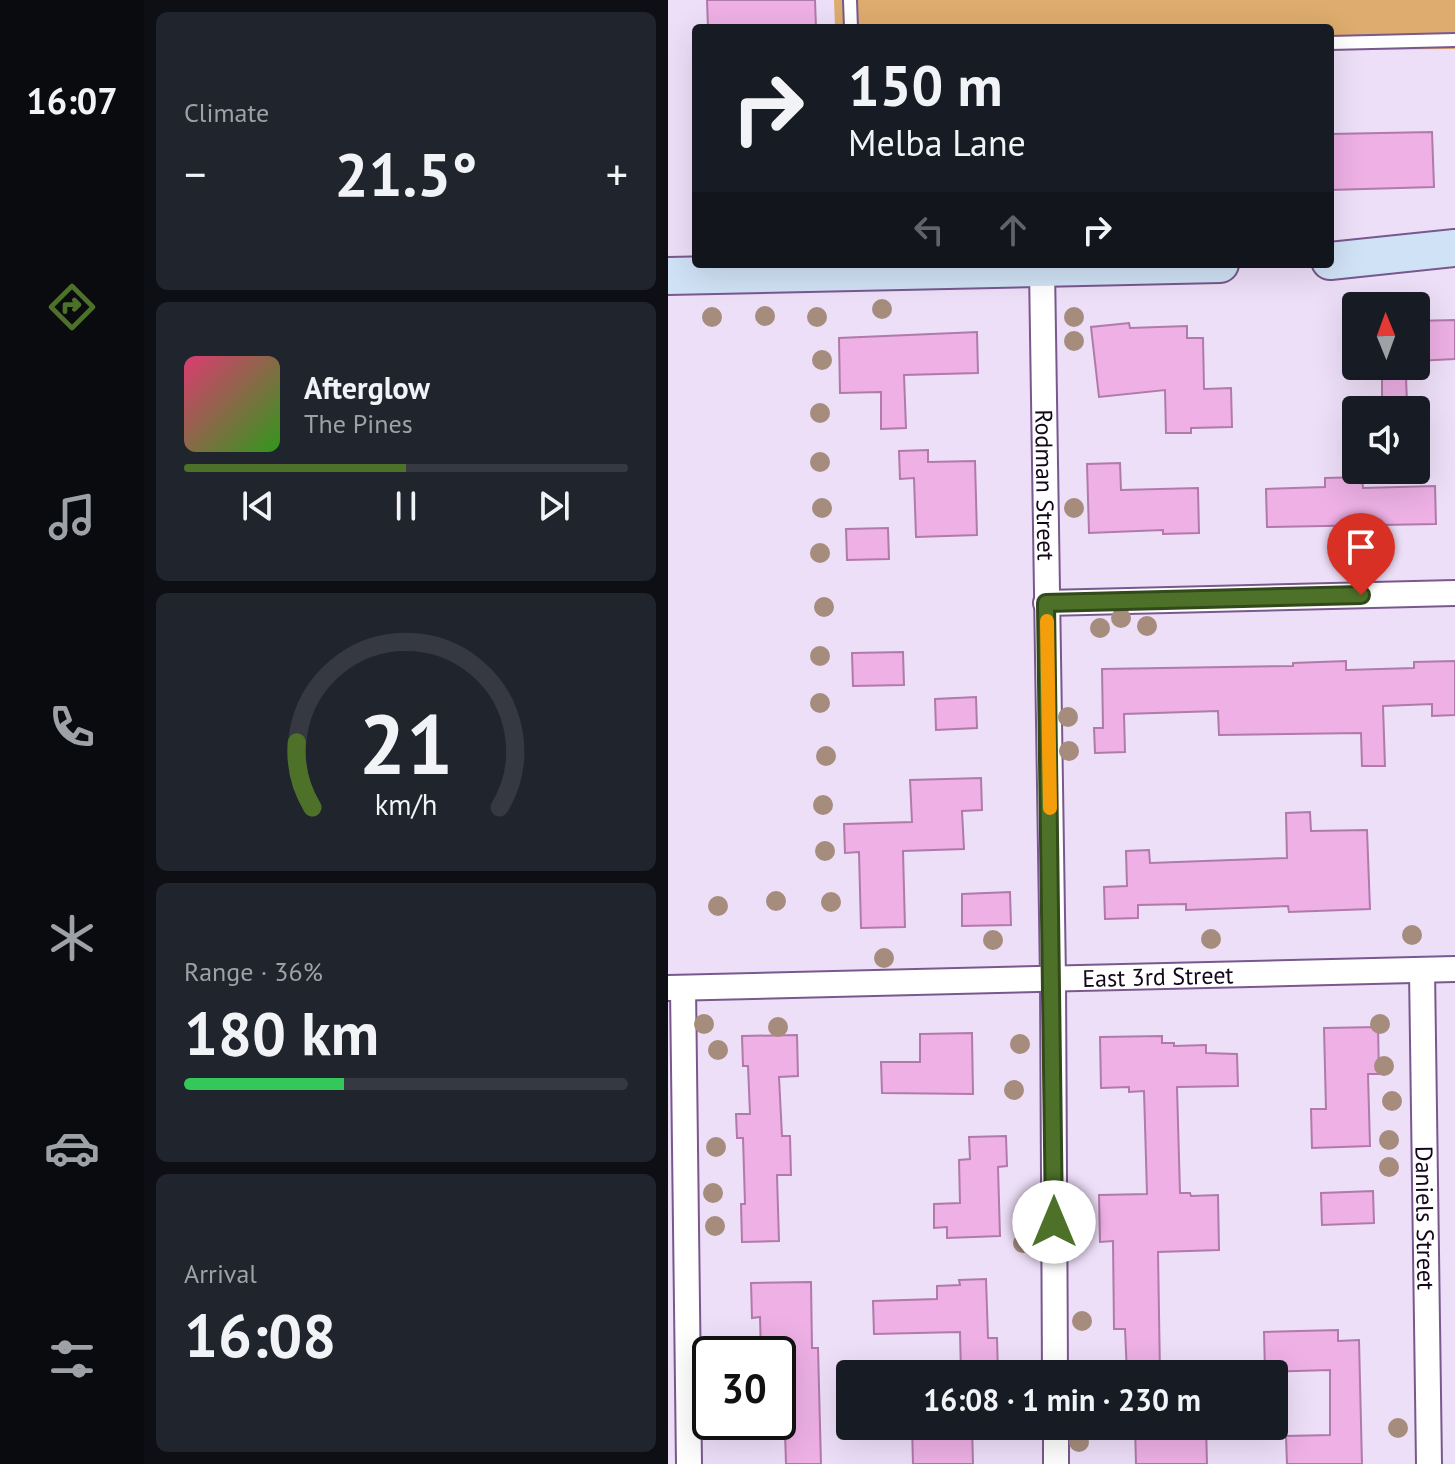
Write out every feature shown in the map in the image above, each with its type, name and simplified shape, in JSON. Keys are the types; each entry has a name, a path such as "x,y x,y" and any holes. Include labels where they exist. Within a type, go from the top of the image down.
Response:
{"street":[{"path":"1334,261 1455,248"},
{"path":"668,276 1078,268"},
{"name":"Rodman Street","path":"1042,269 1053,979 1055,1360"},
{"path":"1046,603 1455,593"},
{"name":"East 3rd Street","path":"675,988 1455,969"},
{"name":"Daniels Street","path":"1422,970 1429,1464"},
{"path":"675,988 689,1464"},
{"path":"1056,1440 1056,1464"}],"lane":[{"path":"850,0 851,24"},
{"path":"1334,43 1455,40"}],"shaded area":[{"path":"834,0 1455,0 1455,49 1334,50 1334,24 835,24"}],"building":[{"path":"707,0 815,0 816,24 708,24"},
{"path":"1432,132 1434,187 1334,190 1334,134"},
{"path":"1455,320 1455,359 1430,360 1430,321"},
{"path":"1129,323 1130,328 1187,326 1187,338 1203,338 1204,389 1231,388 1232,427 1191,428 1191,433 1166,433 1165,390 1099,397 1091,327"},
{"path":"977,332 978,373 904,375 906,428 881,429 881,392 840,393 839,338"},
{"path":"1382,380 1406,380 1407,396 1382,396"},
{"path":"928,450 928,462 975,461 977,535 916,537 914,478 900,479 899,451"},
{"path":"1120,463 1121,490 1198,488 1199,533 1163,534 1163,530 1089,533 1087,464"},
{"path":"1325,478 1342,478 1342,484 1363,484 1363,488 1435,486 1436,524 1267,527 1266,489 1325,487"},
{"path":"888,528 889,559 847,560 846,529"},
{"path":"903,652 904,685 853,686 852,653"},
{"path":"1346,661 1346,670 1414,668 1414,662 1455,661 1455,715 1432,716 1432,704 1383,706 1385,766 1362,766 1361,733 1219,735 1218,711 1124,714 1125,752 1095,753 1094,728 1103,728 1102,669 1293,666 1293,663"},
{"path":"976,697 977,728 936,730 935,699"},
{"path":"981,778 982,810 962,811 964,849 903,851 905,927 861,928 859,852 845,853 844,824 912,822 910,780"},
{"path":"1310,812 1311,831 1367,830 1370,909 1289,912 1288,906 1186,910 1186,904 1138,905 1138,918 1105,919 1104,887 1127,886 1126,851 1149,850 1150,863 1287,858 1286,813"},
{"path":"1010,892 1011,925 962,926 962,894"},
{"path":"1378,1027 1379,1074 1368,1074 1370,1146 1312,1148 1311,1109 1326,1109 1324,1028"},
{"path":"972,1033 973,1094 882,1093 881,1062 920,1062 920,1034"},
{"path":"797,1035 798,1076 779,1077 782,1136 790,1136 791,1175 777,1175 779,1241 742,1242 741,1204 745,1204 743,1138 737,1138 736,1114 750,1114 748,1066 743,1066 742,1036"},
{"path":"1162,1036 1162,1043 1174,1043 1174,1046 1206,1045 1206,1053 1237,1054 1238,1086 1177,1087 1180,1193 1190,1193 1191,1196 1218,1195 1219,1250 1158,1252 1160,1360 1126,1360 1125,1329 1114,1329 1113,1241 1100,1242 1099,1195 1147,1194 1144,1091 1129,1092 1129,1087 1101,1088 1100,1037"},
{"path":"1006,1136 1007,1166 998,1167 1000,1236 947,1238 947,1227 934,1228 934,1204 960,1203 959,1160 970,1159 969,1137"},
{"path":"1373,1191 1374,1223 1322,1225 1321,1193"},
{"path":"986,1279 988,1338 997,1338 998,1360 961,1360 960,1332 874,1334 873,1301 937,1299 937,1286 960,1285 959,1280"},
{"path":"811,1282 812,1348 818,1348 821,1464 786,1464 785,1440 796,1440 796,1336 761,1336 760,1317 752,1318 751,1283"},
{"path":"1338,1330 1338,1341 1359,1340 1362,1464 1287,1464 1288,1436 1330,1435 1330,1370 1288,1371 1288,1360 1265,1360 1264,1332"},
{"path":"912,1440 972,1440 973,1464 913,1464"},
{"path":"1135,1440 1206,1440 1207,1464 1136,1464"}],"slow traffic":[{"path":"1047,621 1050,808"}],"route":[{"path":"1054,1222 1046,603 1361,595"}]}
